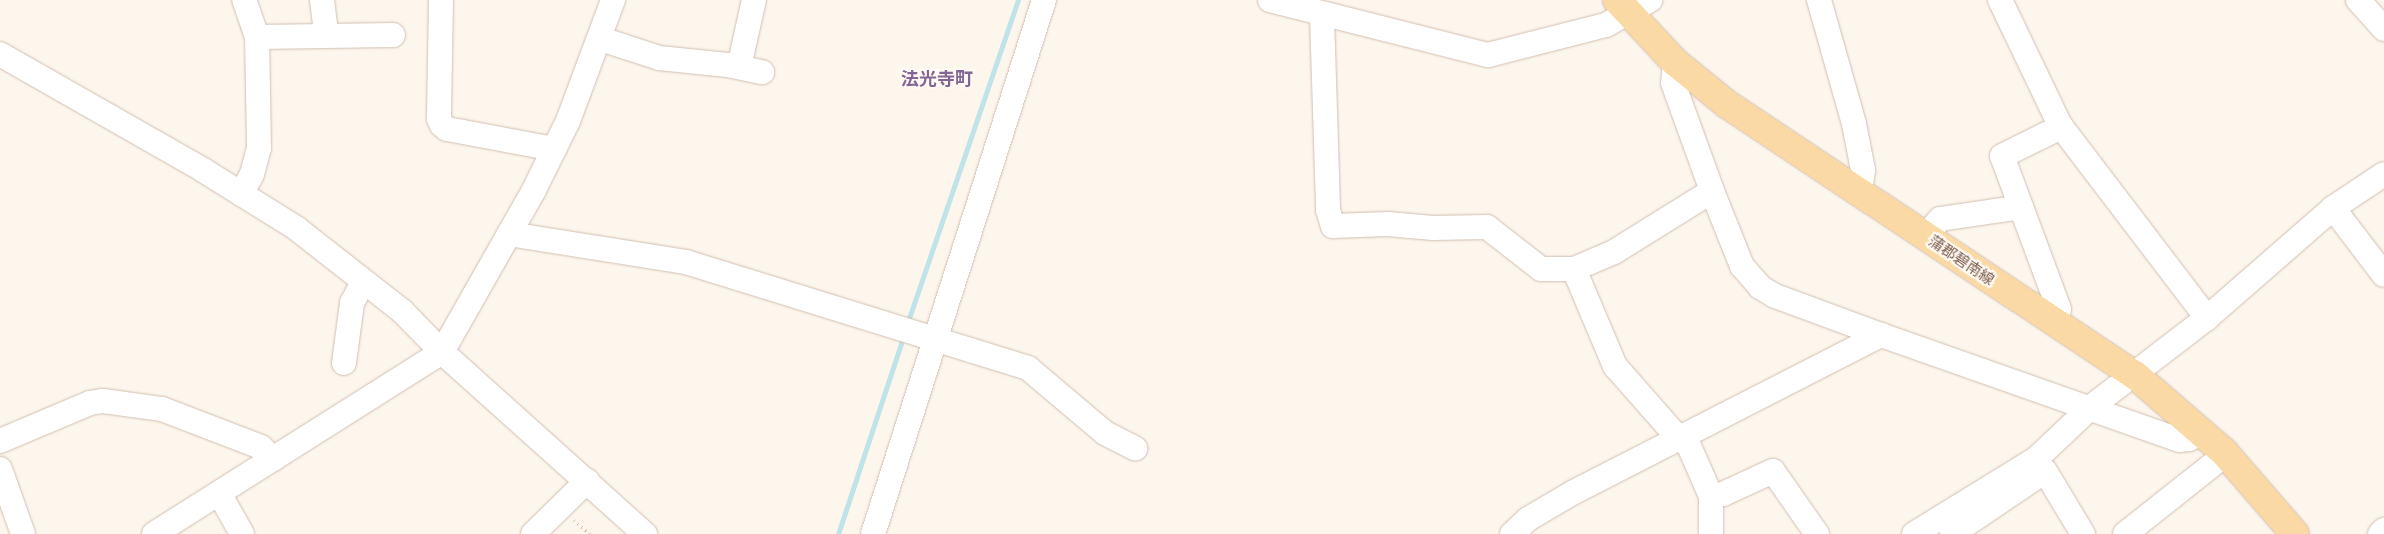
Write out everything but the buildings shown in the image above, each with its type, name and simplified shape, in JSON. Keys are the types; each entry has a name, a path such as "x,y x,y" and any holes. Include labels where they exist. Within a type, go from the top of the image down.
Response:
{"main road":[{"name":"蒲郡碧南線","path":"1632,4 1675,62 1728,105 2135,375 2226,454 2295,534"}],"street":[{"path":"241,194 252,174 259,148 257,37 244,0"},
{"path":"322,0 326,35"},
{"path":"441,0 439,119 442,125 447,129 554,149"},
{"path":"154,534 442,352 509,234 554,149 601,39 613,0"},
{"path":"739,67 754,0"},
{"path":"873,534 933,340 1044,0"},
{"path":"1270,0 1322,16 1488,55 1606,25 1632,4"},
{"path":"1818,0 1854,124 1863,170 1860,192"},
{"path":"2000,0 2061,127 2207,318"},
{"path":"2358,0 2384,29"},
{"path":"1322,16 1328,210 1333,226 1388,224 1433,228 1487,227 1541,270 1574,269 1614,252 1712,191"},
{"path":"257,37 393,35"},
{"path":"601,39 659,58 739,67 762,72"},
{"path":"0,54 296,228 402,311 442,352 645,534"},
{"path":"1675,62 1673,83 1712,191 1742,266 1760,287 1775,296 1881,335 2100,410 2179,440 2189,439 2201,432"},
{"path":"2054,322 2059,309 2002,156 2061,127"},
{"path":"1914,534 2036,459 2100,410 2135,375 2207,318 2333,208 2384,174"},
{"path":"1924,236 1940,219 2021,207"},
{"path":"2333,208 2384,275"},
{"path":"509,234 686,262 1028,368 1105,433 1134,448"},
{"path":"1574,269 1615,366 1681,440 1689,446 1711,496 1711,534"},
{"path":"344,363 352,303 363,282"},
{"path":"1512,534 1528,520 1574,492 1681,440 1881,335"},
{"path":"0,441 90,403 103,401 162,409 261,446 273,459"},
{"path":"2125,534 2226,454"},
{"path":"0,469 23,534"},
{"path":"1711,496 1723,494 1773,471 1817,534"},
{"path":"1952,534 2045,471 2083,534"},
{"path":"533,534 587,481"},
{"path":"219,493 242,534"},
{"path":"2380,534 2384,530"}],"waterway":[{"path":"907,324 1018,0"},
{"path":"838,534 903,337"}],"district":[{"name":"法光寺町","path":"937,79"}]}
